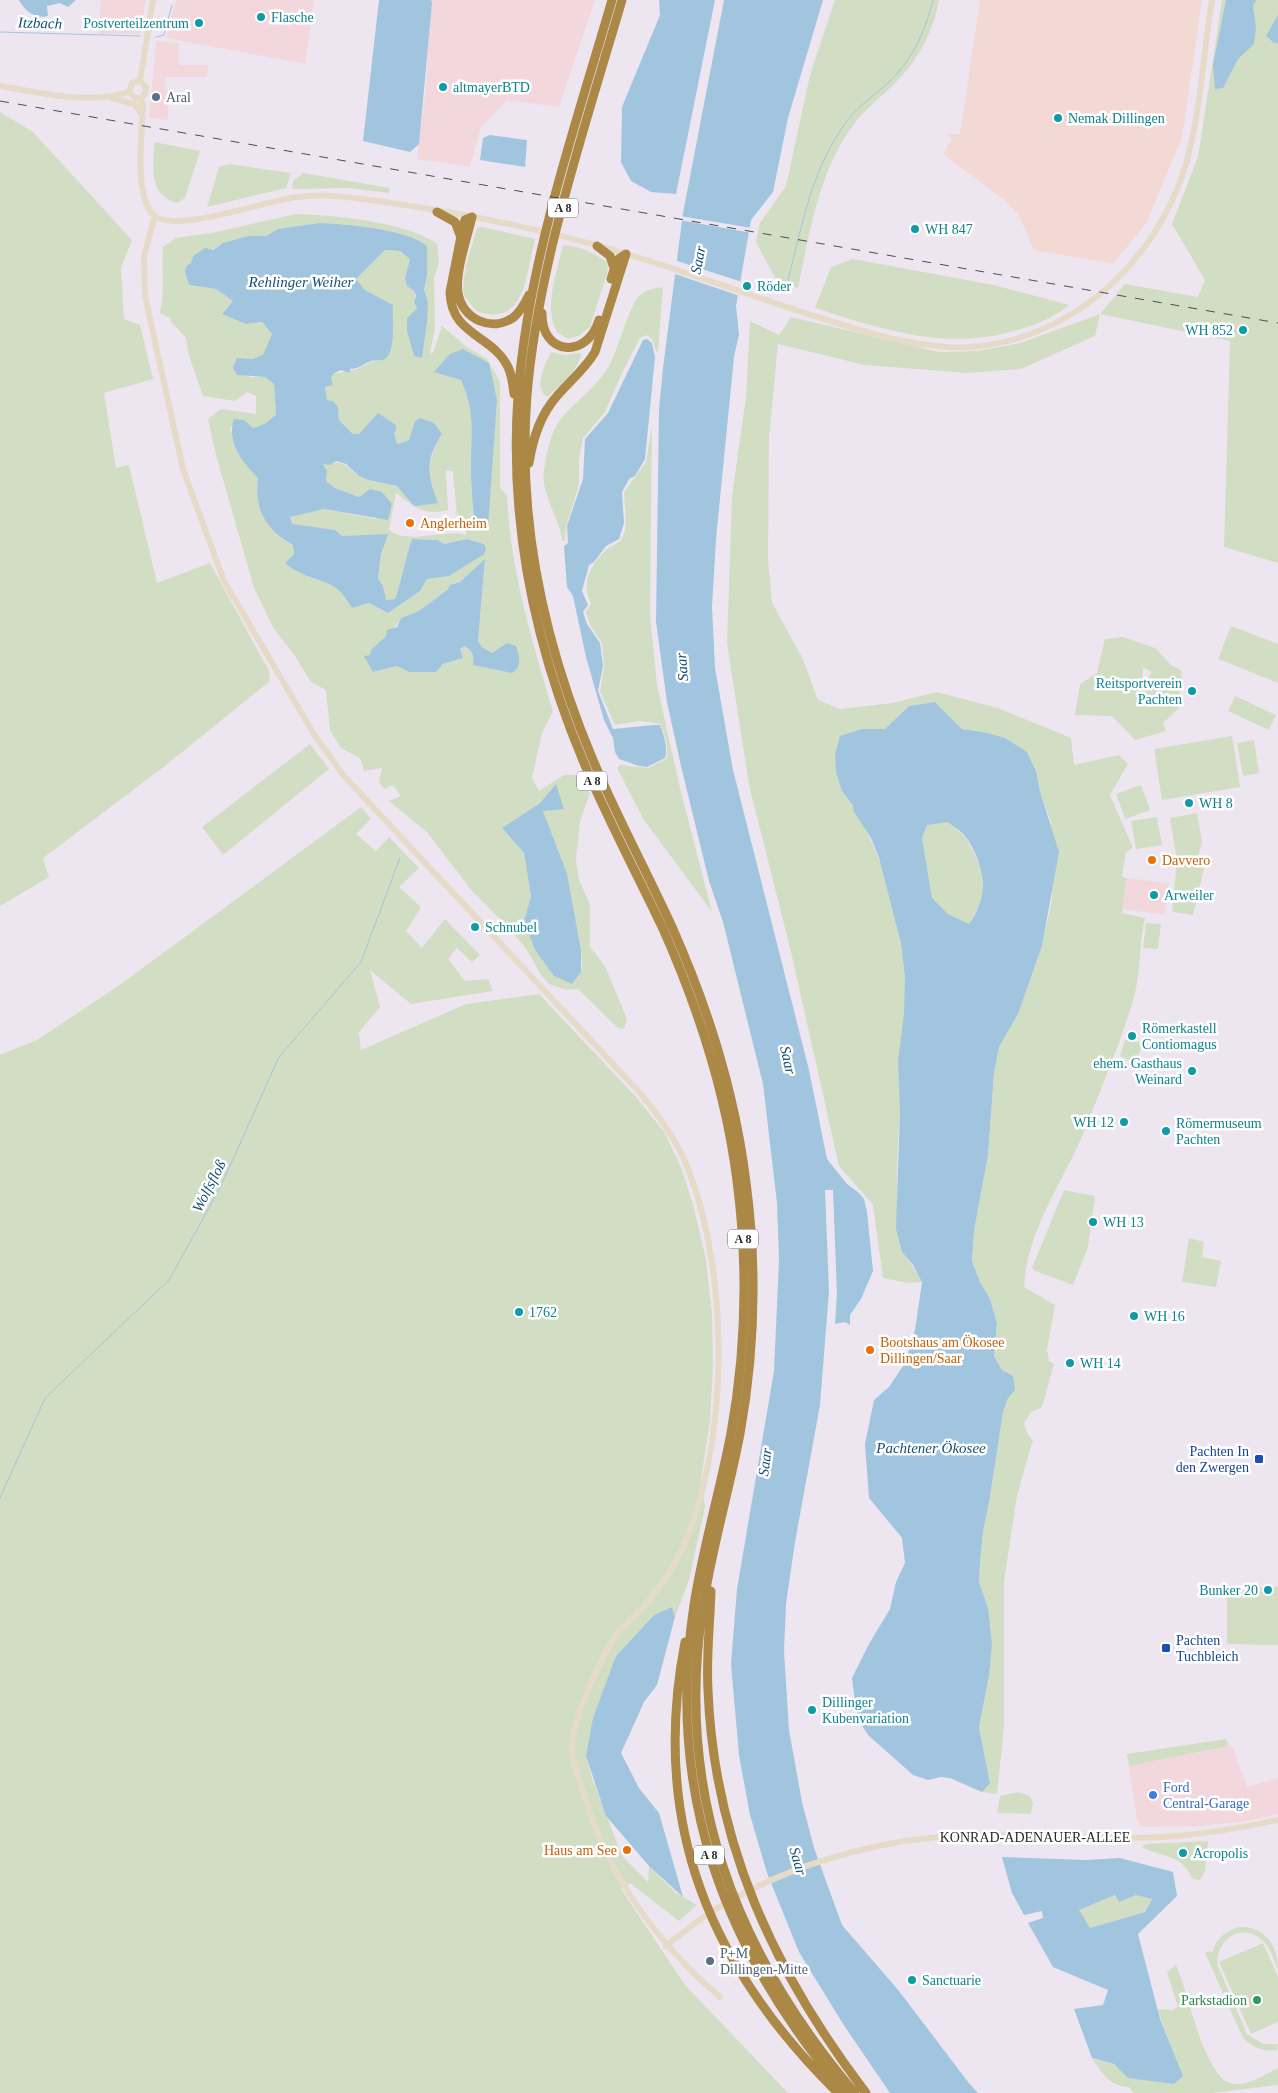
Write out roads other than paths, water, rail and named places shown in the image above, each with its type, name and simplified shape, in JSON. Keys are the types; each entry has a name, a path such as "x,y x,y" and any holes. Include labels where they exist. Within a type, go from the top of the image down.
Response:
{"highway":[{"name":"A 8","path":"612,0 550,218 534,286 522,354 516,424 516,485 523,554 533,610 545,657 568,724 588,772 692,988 729,1089 742,1150 750,1214 753,1291 749,1366 740,1430 710,1568 698,1646 697,1714 705,1796 720,1861 742,1920 775,1983 817,2046 856,2093"},
{"name":"A 8","path":"622,0 559,221 542,293 532,347 526,400 526,484 530,535 540,600 563,682 596,768 672,928 692,988"},
{"path":"437,212 455,222 459,228 460,237"},
{"path":"472,217 458,284 460,302 464,309 478,321 487,324 505,322 520,311 534,286"},
{"path":"472,217 465,220 460,237 450,292 453,310 461,324 497,353 508,366 513,384 516,424"},
{"path":"597,246 610,256 614,270"},
{"path":"542,293 541,321 545,334 558,345 567,348 578,346 590,339 596,329 618,257 626,254"},
{"path":"526,484 538,427 551,404 589,362 595,352 626,254"},
{"name":"A 8","path":"702,1012 733,1152 741,1215 744,1291 740,1365 732,1428 698,1581 689,1645 689,1740 697,1806 711,1863 734,1924 757,1970 796,2030 845,2093"},
{"path":"710,1568 708,1689 713,1748 725,1817 749,1891 778,1956 806,2007 833,2050 866,2093"},
{"path":"698,1581 681,1663 675,1751 680,1814 686,1841 709,1913 728,1952 755,1996 798,2050 838,2093"}],"main road":[{"path":"140,81 153,0"},
{"path":"129,92 132,83 140,81 145,84 146,91 140,98 143,120 142,195 150,211 162,219 186,220 217,216 282,199 325,195 384,202 472,217 572,238 893,339 928,345 971,347 1028,335 1066,319 1117,280 1139,254 1162,218 1180,181 1192,135 1212,0"},
{"path":"0,86 72,97 129,92"},
{"path":"129,92 135,98 140,98"},
{"path":"100,96 120,98 134,104 141,112 143,120"},
{"path":"155,216 144,256 143,280 148,314 183,469 224,581 315,736 344,776 641,1094 668,1130 678,1147 693,1182 709,1247 718,1338 716,1413 706,1480 689,1533 672,1568 658,1590 620,1630 609,1647 580,1714 572,1743 576,1771 603,1848 624,1886 666,1946 720,1997"},
{"name":"KONRAD-ADENAUER-ALLEE","path":"666,1946 709,1913 749,1891 794,1871 830,1858 890,1844 940,1837 1178,1836 1278,1820"}],"water":[{"path":"19,0 76,0 68,7 60,3 47,6 48,16 43,17 30,13"},
{"path":"379,0 431,0 432,3 419,144 410,152 363,141"},
{"path":"659,0 715,0 676,194 651,192 631,181 621,162 622,107 660,15"},
{"name":"Saar","path":"724,0 823,0 788,118 773,192 751,220 736,306 739,334 734,357 716,539 712,607 715,668 733,770 809,1070 827,1159 847,1184 864,1199 873,1271 861,1299 850,1315 850,1325 845,1322 835,1324 837,1294 833,1190 825,1190 829,1291 820,1405 795,1542 786,1604 784,1651 789,1730 802,1802 814,1848 842,1925 899,1991 978,2093 890,2093 843,2024 799,1952 767,1873 750,1815 739,1755 731,1664 737,1589 774,1371 779,1260 777,1203 763,1084 723,922 709,881 681,766 667,702 656,622 659,409 663,368 683,213"},
{"path":"1226,0 1257,0 1253,5 1256,29 1254,44 1238,59 1223,88 1215,89 1213,65"},
{"path":"1278,15 1278,43 1274,43 1266,36"},
{"path":"490,135 527,140 525,167 480,160 483,138"},
{"name":"Rehlinger Weiher","path":"319,223 376,228 406,235 427,246 427,277 424,289 428,302 422,358 414,356 407,331 407,318 417,308 414,302 416,296 414,291 407,286 405,278 410,259 400,251 385,250 356,279 365,290 393,305 393,333 389,354 384,359 373,360 350,369 350,373 341,370 333,374 331,378 333,385 325,387 327,400 333,401 338,407 339,420 353,434 359,434 378,413 396,425 394,433 397,444 409,440 415,421 420,418 434,423 442,434 436,443 430,460 430,476 438,503 414,506 397,486 368,480 359,476 346,464 336,461 330,465 323,464 327,471 326,481 335,488 359,497 370,489 382,492 392,504 388,520 324,509 290,517 292,524 335,530 342,536 388,534 381,554 378,578 383,586 386,600 395,599 412,539 437,540 444,544 467,539 484,544 486,549 484,554 449,576 427,579 420,591 388,613 369,603 352,608 338,589 325,582 301,574 285,563 294,554 293,545 276,533 264,518 258,500 258,478 237,452 232,436 234,419 244,420 253,428 264,424 276,415 274,384 265,377 237,375 233,368 237,358 253,359 263,355 272,334 262,322 246,324 222,314 233,301 216,289 189,285 185,272 186,266 191,263 193,256 205,248 213,250 223,243 248,236 266,236 278,229"},
{"path":"647,339 652,343 655,357 645,459 635,476 629,479 622,492 624,523 619,539 606,546 594,562 589,565 582,591 588,605 583,612 587,624 600,643 603,666 598,691 613,729 660,725 666,746 665,758 647,767 619,759 615,752 613,738 604,720 586,657 573,596 567,587 564,546 568,543 567,526 583,479 585,439 608,413 643,340"},
{"path":"463,349 489,363 497,400 488,526 474,520 471,479 472,426 466,393 461,380 434,372 450,354"},
{"path":"485,559 478,641 482,647 492,653 507,643 516,646 519,661 518,667 512,673 473,665 472,654 464,646 460,649 463,658 443,664 436,672 409,672 397,666 373,672 364,656 370,655 371,650 386,636 387,630 397,627 401,618 419,611 447,590 450,585 460,582"},
{"name":"Pachtener Ökosee","path":"935,702 962,729 1005,738 1027,752 1036,771 1040,791 1059,852 1042,946 1018,1014 999,1047 994,1073 988,1155 974,1231 972,1261 980,1282 990,1299 997,1323 994,1356 1002,1370 1013,1376 1015,1390 1008,1398 1003,1412 983,1531 980,1563 979,1582 988,1608 992,1645 989,1676 979,1727 990,1783 982,1792 950,1778 941,1777 928,1780 913,1775 868,1735 858,1719 852,1678 869,1644 890,1609 896,1582 905,1563 902,1538 869,1498 865,1444 874,1400 889,1387 905,1363 915,1330 922,1282 913,1265 902,1252 896,1229 900,1111 898,1061 904,1014 905,978 901,943 879,858 871,838 842,791 836,772 835,754 840,736 862,729 885,729 909,706","holes":["948,822 968,840 982,872 983,883 980,903 969,924 948,914 932,898 922,838 927,825"]},
{"path":"556,784 564,809 543,811 567,874 581,950 581,972 572,984 554,976 535,950 524,921 531,896 524,853 502,828 540,803"},
{"path":"672,1607 675,1617 657,1685 644,1702 621,1753 639,1788 659,1813 683,1897 649,1866 606,1816 586,1756 593,1718 616,1656 654,1615"},
{"path":"1002,1857 1086,1860 1120,1858 1173,1872 1177,1896 1138,1934 1160,2019 1183,2076 1174,2084 1128,2078 1114,2064 1092,2058 1074,2009 1103,2005 1108,1990 1053,1967 1028,1923 1043,1918 1042,1911 1024,1915 1012,1893","holes":["1115,1895 1119,1902 1136,1895 1152,1899 1145,1912 1090,1928 1079,1910"]}],"waterway":[{"path":"788,280 810,198 825,158 835,139 852,115 889,82 905,64 922,34 933,0"},
{"name":"Itzbach","path":"156,37 164,35 172,5"},
{"name":"Itzbach","path":"0,32 140,36"},
{"name":"Wolfsfloß","path":"0,1498 45,1398 169,1280 220,1188 279,1057 361,962 400,858"}],"railway":[{"path":"0,101 1278,323"}],"place":[{"name":"Flasche","path":"261,17"},
{"name":"Postverteilzentrum","path":"199,23"},
{"name":"altmayerBTD","path":"443,87"},
{"name":"Aral","path":"156,97"},
{"name":"Nemak Dillingen","path":"1058,118"},
{"name":"WH 847","path":"915,229"},
{"name":"Röder","path":"747,286"},
{"name":"WH 852","path":"1243,330"},
{"name":"Anglerheim","path":"410,523"},
{"name":"Reitsportverein Pachten","path":"1192,691"},
{"name":"WH 8","path":"1189,803"},
{"name":"Davvero","path":"1152,860"},
{"name":"Arweiler","path":"1154,895"},
{"name":"Schnubel","path":"475,927"},
{"name":"Römerkastell Contiomagus","path":"1132,1036"},
{"name":"ehem. Gasthaus Weinard","path":"1192,1071"},
{"name":"WH 12","path":"1124,1122"},
{"name":"Römermuseum Pachten","path":"1166,1131"},
{"name":"WH 13","path":"1093,1222"},
{"name":"1762","path":"519,1312"},
{"name":"WH 16","path":"1134,1316"},
{"name":"Bootshaus am Ökosee Dillingen/Saar","path":"870,1350"},
{"name":"WH 14","path":"1070,1363"},
{"name":"Pachten In den Zwergen","path":"1259,1459"},
{"name":"Bunker 20","path":"1268,1590"},
{"name":"Pachten Tuchbleich","path":"1166,1648"},
{"name":"Dillinger Kubenvariation","path":"812,1710"},
{"name":"Ford Central-Garage","path":"1153,1795"},
{"name":"Haus am See","path":"627,1850"},
{"name":"Acropolis","path":"1183,1853"},
{"name":"P+M Dillingen-Mitte","path":"710,1961"},
{"name":"Sanctuarie","path":"912,1980"},
{"name":"Parkstadion","path":"1257,2000"}]}
